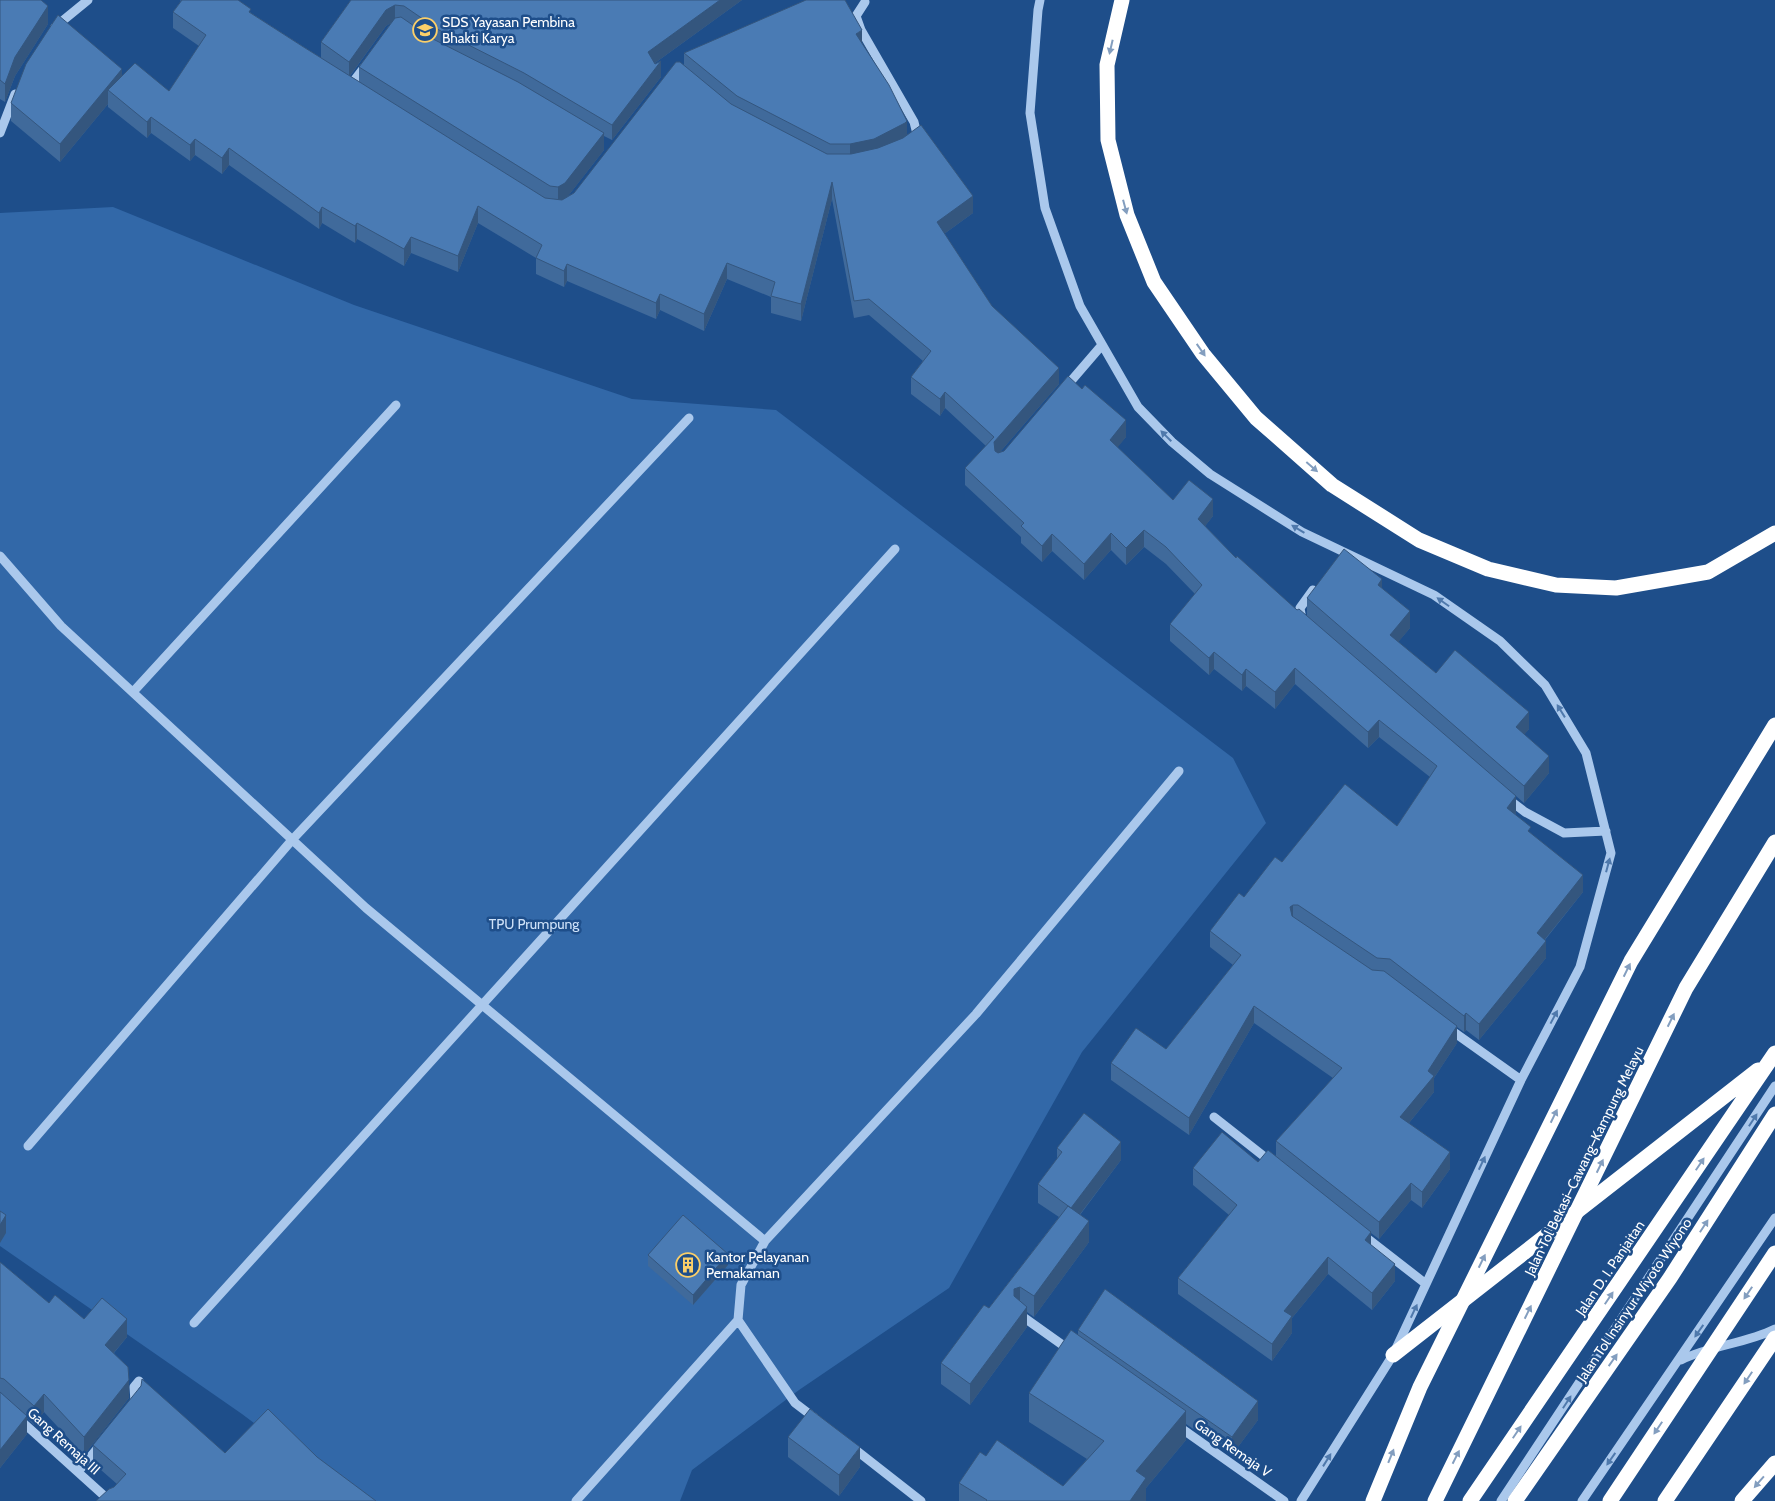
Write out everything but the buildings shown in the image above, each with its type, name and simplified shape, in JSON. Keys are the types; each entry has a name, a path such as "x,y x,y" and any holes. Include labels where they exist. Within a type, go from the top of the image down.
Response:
{"highway":[{"path":"1122,0 1107,65 1108,140 1127,215 1154,282 1204,354 1256,418 1332,485 1418,540 1488,570 1556,585 1616,588 1708,572 1775,533"},
{"path":"1373,1501 1420,1387 1631,961 1775,725"},
{"name":"Jalan Tol Bekasi–Cawang–Kampung Melayu","path":"1435,1501 1686,988 1775,842"},
{"path":"1393,1355 1772,1057"},
{"name":"Jalan D. I. Panjaitan","path":"1470,1501 1772,1057"},
{"name":"Jalan Tol Insinyur Wiyoto Wiyono","path":"1515,1501 1670,1278 1775,1114"},
{"path":"1610,1501 1775,1252"},
{"path":"1664,1501 1775,1338"},
{"path":"1742,1501 1775,1463"}],"street":[{"path":"46,38 51,30 88,0"},
{"path":"1040,0 1030,113 1045,208 1080,306 1138,407 1172,442 1210,474 1341,556 1434,595 1500,641 1545,685 1586,753 1611,853 1580,967 1521,1080 1393,1355 1301,1501"},
{"path":"865,2 856,16 861,30 914,122 917,134 910,143"},
{"path":"359,91 346,83 374,54"},
{"path":"0,133 17,88"},
{"path":"1057,397 1102,345"},
{"path":"133,692 396,405"},
{"path":"28,1146 292,840 689,418"},
{"path":"194,1323 895,549"},
{"path":"0,556 61,626 366,908 765,1241"},
{"path":"1308,625 1301,619 1300,608 1322,580"},
{"path":"576,1501 738,1320 741,1285 765,1241 976,1014 1179,771"},
{"path":"1500,791 1525,812 1564,832 1606,831"},
{"path":"1441,1022 1521,1080"},
{"path":"1501,1501 1775,1086"},
{"path":"1214,1117 1282,1171"},
{"path":"1582,1501 1775,1218"},
{"path":"1358,1230 1426,1284"},
{"path":"1019,1314 1083,1359"},
{"path":"738,1320 795,1403 824,1426"},
{"path":"1678,1362 1710,1348 1746,1341 1775,1329"},
{"path":"130,1408 136,1400 134,1388 139,1381"},
{"name":"Gang Remaja III","path":"14,1415 110,1501"},
{"name":"Gang Remaja V","path":"1171,1422 1284,1501"},
{"path":"78,1472 107,1436"},
{"path":"847,1443 921,1501"}],"green space":[{"name":"TPU Prumpung","path":"113,207 354,305 632,399 776,410 1233,758 1266,823 1082,1052 949,1288 799,1390 692,1470 680,1501 359,1501 242,1414 0,1246 0,213"}],"place":[{"name":"SDS Yayasan Pembina Bhakti Karya","path":"425,30"},
{"name":"Kantor Pelayanan Pemakaman","path":"688,1265"}]}
